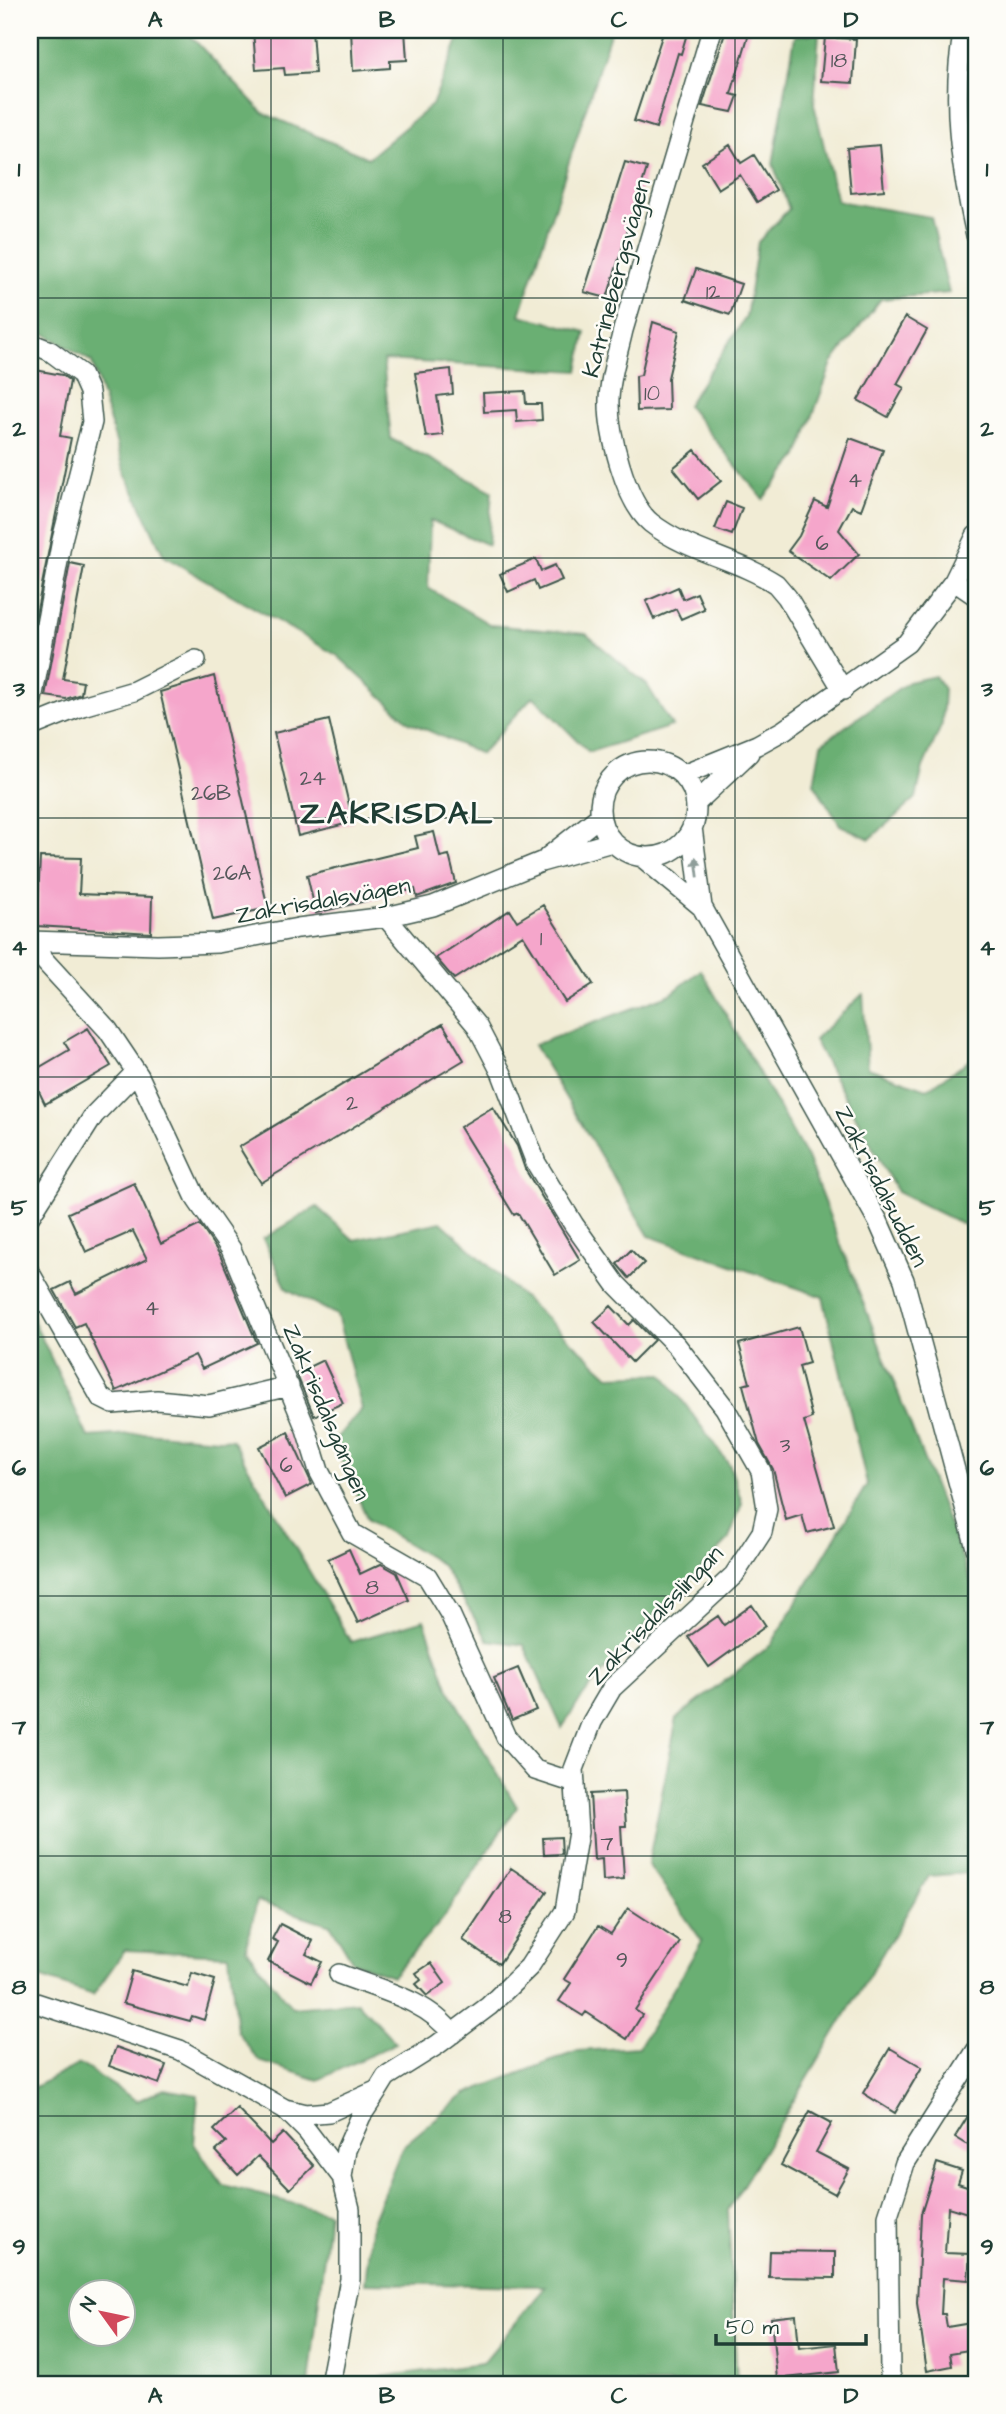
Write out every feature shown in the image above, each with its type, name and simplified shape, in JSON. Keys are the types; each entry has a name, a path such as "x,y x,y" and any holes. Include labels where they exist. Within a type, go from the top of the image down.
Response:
{"street":[{"name":"Katrinebergsvägen","path":"712,30 623,330 610,390 612,425 623,475 637,507 651,523 680,540 776,584 787,597 844,690"},
{"path":"964,30 957,95 960,153 976,234"},
{"path":"30,343 50,351 81,374 89,392 92,422 62,540 30,710"},
{"path":"683,775 757,745 844,690 907,643 954,581 976,536"},
{"path":"954,581 976,596"},
{"path":"30,727 82,706 134,691 197,660"},
{"path":"696,803 757,745"},
{"path":"633,762 660,762 683,775 696,803 692,827 684,841 672,851 658,856 642,857 626,852 612,842 600,816 603,789 620,768 633,762"},
{"path":"541,862 600,816"},
{"name":"Zakrisdalsudden","path":"692,827 702,907"},
{"name":"Zakrisdalsvägen","path":"30,943 218,943 298,928 386,917 459,897 541,862 612,842"},
{"name":"Zakrisdalsudden","path":"642,857 702,907 878,1221 904,1280 976,1548"},
{"name":"Zakrisdalsslingan","path":"342,2177 346,2150 361,2116 386,2077 489,2006 529,1967 565,1911 578,1832 574,1769 592,1722 612,1688 734,1575 762,1532 768,1509 761,1471 726,1408 677,1346 616,1284 574,1225 536,1163 502,1074 477,1026 386,917"},
{"name":"Zakrisdalsgången","path":"30,943 108,1030 136,1072 197,1200 231,1249 289,1386 319,1471 352,1533 427,1576 450,1614 506,1737 535,1770 575,1783"},
{"path":"30,1216 94,1115 136,1072"},
{"path":"30,1273 101,1398 113,1404 157,1400 209,1405 289,1386"},
{"path":"339,1974 424,2008 442,2020 452,2034"},
{"name":"Zakrisdalsslingan","path":"30,2001 180,2050 285,2109 305,2114 328,2112 378,2090"},
{"path":"893,2384 890,2374 888,2216 905,2163 976,2051"},
{"name":"Zakrisdalsslingan","path":"285,2109 307,2131 342,2177"},
{"path":"330,2384 350,2279 351,2208 342,2177"}],"green space":[{"path":"30,30 185,30 263,113 368,158 432,105 462,30 611,30 520,315 586,332 578,371 383,360 391,439 492,491 488,545 430,520 428,588 491,625 586,634 647,685 672,726 589,752 533,696 481,754 409,722 338,656 164,556 125,472 92,362 30,325"},
{"path":"819,33 814,104 837,201 931,217 949,293 881,299 832,363 798,456 763,499 687,405 746,317 758,242 789,209 773,164 795,36"},
{"path":"935,676 944,689 942,724 923,767 916,798 870,839 840,825 814,783 821,744 908,682"},
{"path":"701,970 807,1158 974,1589 976,1872 929,1876 728,2210 737,2384 348,2384 348,2381 482,2364 546,2286 365,2283 372,2221 403,2146 465,2094 578,2051 639,2047 702,1941 648,1864 677,1718 771,1645 867,1484 823,1297 649,1236 534,1045 671,994"},
{"path":"863,994 868,1068 927,1089 976,1056 976,1231 897,1192 814,1040"},
{"path":"317,1207 354,1240 441,1222 609,1376 663,1374 730,1466 742,1503 728,1541 636,1635 584,1694 562,1728 524,1645 488,1640 441,1564 368,1520 333,1442 362,1409 337,1315 287,1289 263,1239"},
{"path":"30,1313 88,1437 144,1433 232,1440 351,1642 424,1620 450,1692 517,1807 442,1920 392,1976 353,1962 331,1925 257,1901 246,1949 292,2008 357,2002 396,2043 318,2080 259,2061 237,2031 229,1955 125,1950 93,1995 30,1974"},
{"path":"80,2064 137,2101 164,2089 198,2095 194,2144 223,2185 329,2213 309,2384 30,2384 30,2089"}],"building":[{"path":"253,30 312,30 315,73 285,75 284,68 256,70"},
{"path":"351,30 405,30 407,60 390,61 390,68 353,71"},
{"path":"664,30 688,30 681,54 678,53 656,128 634,121"},
{"path":"726,30 750,30 731,94 738,96 732,112 702,106"},
{"path":"825,37 856,39 853,83 821,81"},
{"path":"730,145 741,163 754,155 776,190 757,202 740,175 718,189 702,163"},
{"path":"880,145 884,190 851,193 847,148"},
{"path":"625,162 647,168 607,298 584,292"},
{"path":"696,269 741,284 730,315 685,300"},
{"path":"905,317 927,330 897,384 904,388 888,417 858,400"},
{"path":"653,322 679,331 668,378 669,410 637,411 636,376 641,375"},
{"path":"30,369 62,375 70,381 60,436 71,438 30,645"},
{"path":"451,369 453,394 437,396 443,435 426,437 415,373"},
{"path":"525,391 526,404 541,404 542,420 517,422 516,410 484,412 483,393"},
{"path":"850,438 883,450 861,510 852,506 839,530 859,554 831,581 788,551 799,536 815,501 827,507"},
{"path":"695,450 721,481 698,499 673,468"},
{"path":"726,502 742,508 732,535 715,529"},
{"path":"536,559 541,571 555,565 562,580 538,590 534,580 508,592 500,574"},
{"path":"70,563 84,566 63,679 83,682 81,694 66,699 45,696"},
{"path":"678,587 683,599 697,593 704,609 681,619 676,609 654,619 646,601"},
{"path":"214,676 268,908 213,920 160,692"},
{"path":"329,720 353,822 298,836 274,733"},
{"path":"434,832 440,857 449,855 456,883 417,897 415,889 316,913 307,875 418,848 415,836"},
{"path":"40,857 81,858 79,894 152,897 151,933 37,926"},
{"path":"543,905 593,984 565,1002 523,935 454,979 436,958 510,910 517,921"},
{"path":"443,1024 464,1060 261,1183 239,1147"},
{"path":"88,1028 111,1066 45,1104 30,1073 69,1050 64,1042"},
{"path":"493,1107 517,1146 525,1169 580,1260 555,1275 518,1213 514,1215 460,1127"},
{"path":"134,1183 161,1244 200,1225 220,1255 257,1343 202,1369 195,1355 116,1391 84,1323 75,1327 54,1290 70,1282 76,1294 147,1259 133,1231 86,1252 68,1213"},
{"path":"631,1250 644,1263 629,1278 617,1264"},
{"path":"611,1306 629,1325 634,1320 654,1340 632,1362 594,1322"},
{"path":"799,1327 809,1363 799,1366 812,1418 804,1421 834,1526 807,1533 802,1515 786,1520 773,1469 759,1444 743,1385 750,1383 739,1344"},
{"path":"323,1360 343,1403 314,1416 296,1373"},
{"path":"288,1432 312,1484 285,1498 259,1447"},
{"path":"349,1549 360,1574 381,1564 397,1573 409,1600 358,1623 328,1559"},
{"path":"752,1605 766,1626 709,1667 688,1637 718,1616 724,1625"},
{"path":"518,1668 536,1710 512,1720 494,1678"},
{"path":"624,1792 626,1826 621,1826 624,1879 603,1881 602,1859 594,1860 590,1794"},
{"path":"561,1837 562,1854 544,1855 543,1838"},
{"path":"511,1868 547,1892 499,1964 463,1940"},
{"path":"628,1908 680,1942 635,2010 642,2015 627,2039 586,2012 583,2016 559,2001 571,1983 564,1979 598,1926 611,1934"},
{"path":"280,1924 313,1941 306,1954 322,1962 311,1983 268,1961 278,1942 272,1939"},
{"path":"431,1963 445,1983 427,1996 416,1984 421,1980 416,1973"},
{"path":"132,1971 188,1987 192,1973 215,1980 204,2020 192,2016 190,2021 123,2003"},
{"path":"116,2047 166,2065 159,2084 109,2066"},
{"path":"890,2048 922,2067 895,2113 863,2093"},
{"path":"976,2103 976,2150 955,2137"},
{"path":"237,2108 271,2144 283,2133 314,2166 290,2189 258,2156 238,2175 216,2151 226,2142 214,2130"},
{"path":"810,2111 832,2123 816,2152 849,2169 835,2194 781,2165"},
{"path":"937,2163 962,2171 958,2183 976,2189 974,2215 948,2207 945,2253 970,2254 968,2280 943,2278 941,2314 945,2314 947,2327 971,2323 975,2349 950,2353 952,2366 927,2371 917,2303 921,2214"},
{"path":"770,2251 835,2252 835,2278 769,2277"},
{"path":"796,2315 799,2348 836,2344 839,2372 777,2379 771,2318"}],"district":[{"name":"ZAKRISDAL","path":"397,812"}]}
